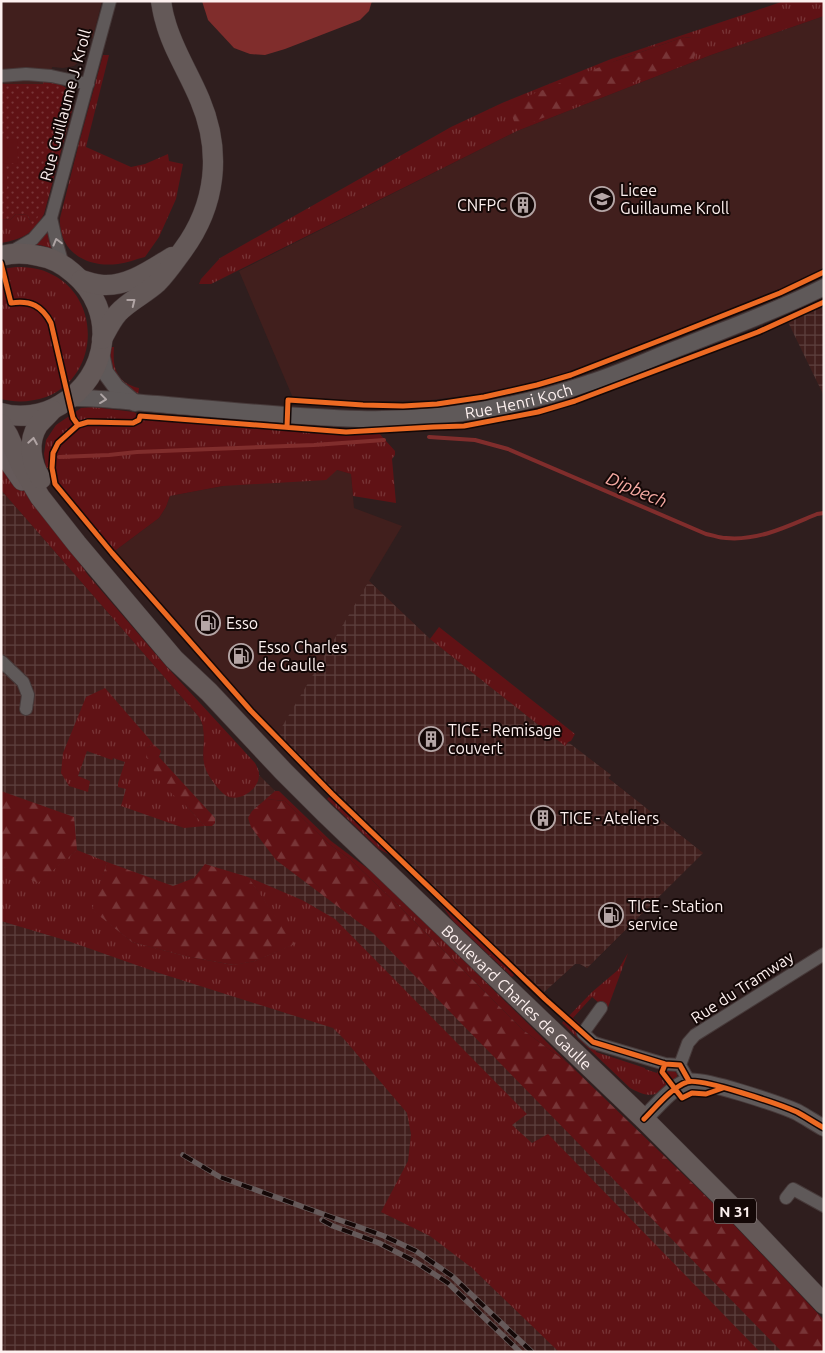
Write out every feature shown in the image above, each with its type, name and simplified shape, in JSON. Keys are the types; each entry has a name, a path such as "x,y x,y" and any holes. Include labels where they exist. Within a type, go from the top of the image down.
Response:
{"main road":[{"path":"1,413 30,416 52,410 72,398 85,386 94,370 101,346 118,313 158,282 193,236 202,219 210,198 213,180 214,163 210,129 201,100 165,21 161,1"},
{"path":"81,280 104,285 122,284 181,252"},
{"path":"4,255 26,253 46,257 64,265 81,280 93,296 100,314 101,346"},
{"name":"Boulevard Charles de Gaulle","path":"52,410 38,425 32,439 32,456 37,473 47,490 84,538 182,652 209,692"},
{"name":"Boulevard Charles de Gaulle","path":"1,424 22,467 40,497 174,659 209,692 311,800 644,1119 728,1203 824,1304"},
{"name":"Boulevard Charles de Gaulle","path":"1,451 34,501 52,524 77,544"}],"street":[{"name":"Rue Guillaume J. Kroll","path":"4,255 33,239 51,218 110,1"},
{"path":"1,76 26,74 51,76 88,84"},
{"name":"Rue Guillaume J. Kroll","path":"51,218 64,265"},
{"name":"Rue Henri Koch","path":"72,398 89,397 135,403 361,419 447,416 522,402 590,383 785,306 824,287"},
{"path":"101,346 105,372 116,387 135,403"},
{"path":"1,661 23,682 28,695 26,709"},
{"path":"1,666 14,673"},
{"name":"Rue du Tramway","path":"680,1066 688,1043 695,1035 824,954"},
{"path":"601,1008 583,1033 593,1042 665,1064 680,1066 689,1081"},
{"path":"644,1119 675,1088 689,1081 702,1082 771,1102 799,1113 824,1128"},
{"path":"786,1198 793,1189 824,1206"}],"shaded area":[{"path":"1,1 102,1 93,38 87,37 82,59 74,66 52,67 51,81 43,84 1,84"},
{"path":"202,1 372,1 369,11 360,20 265,55 250,54 234,48 208,20"},
{"name":"Licee Guillaume Kroll","path":"824,16 824,268 778,291 555,377 479,394 431,400 352,402 293,398 239,271 517,131 711,55"},
{"path":"824,302 824,396 788,322 790,318"},
{"path":"337,470 351,474 354,508 402,526 369,581 430,639 611,775 608,778 703,853 587,968 580,964 575,964 541,995 332,794 251,711 112,553 159,518 170,496 223,486"},
{"path":"1,490 199,717 204,729 203,758 258,780 259,775 275,791 261,805 796,1352 1,1352"},
{"path":"369,581 430,639 565,746 568,742 611,775 608,778 703,853 587,968 580,964 575,964 544,992 328,787 277,735"}],"green space":[{"path":"784,1 824,1 824,16 711,55 517,131 211,284 199,284 201,279 220,258 451,127 502,103 611,59","holes":["684,37 692,38 610,63"]},
{"path":"684,37 692,38 697,49 694,58 525,125 515,124 510,110 513,102 610,63"},
{"path":"103,55 109,55 86,147 131,167 145,164 168,154 169,161 183,164 176,199 159,237 145,257 107,265 85,260 69,249 61,230 60,218"},
{"path":"44,80 54,83 54,85 67,92 70,107 42,210 32,227 27,215 16,214 10,220 1,219 1,84 43,84"},
{"path":"54,83 66,88 72,98 73,107 44,214 36,226 27,234 15,240 1,243 1,219 10,220 16,214 27,215 31,222 1,89"},
{"path":"17,139 18,163 1,164 1,140"},
{"path":"1,169 7,169 7,188 1,188"},
{"path":"49,228 54,250 33,244"},
{"path":"16,267 44,271 53,275 69,287 80,302 86,319 88,338 84,356 76,373 64,387 46,397 35,400 12,401 1,399 1,269"},
{"path":"110,347 114,347 114,362 118,374 132,386 139,388 138,396 113,371 110,362"},
{"path":"93,407 134,412 140,416 346,432 378,432 395,451 392,459 396,503 353,496 351,474 337,470 326,480 223,486 170,496 159,518 112,553 55,484 52,468 46,468 44,454 46,440 56,425 81,408"},
{"path":"1,432 52,524 88,575 166,666 255,763 259,771 259,779 249,792 234,798 229,797 217,787 205,768 203,757 204,734 199,717 1,490"},
{"path":"439,627 575,734 571,741 565,746 430,639"},
{"path":"105,688 151,741 153,744 147,748 186,806 205,826 184,828 121,806 126,789 118,787 118,783 125,762 113,758 112,760 87,751 78,776 90,781 88,792 69,786 61,773 63,753 86,697"},
{"path":"153,744 161,751 159,757 215,818 215,823 212,826 205,826 162,785 146,757 147,748"},
{"path":"1,791 74,817 77,850 38,883 1,866"},
{"path":"275,791 279,791 331,841 379,877 569,1064 523,1030 400,907 351,860 328,843 285,801 266,799"},
{"path":"332,794 401,861 379,849 327,799"},
{"path":"266,799 285,801 328,843 351,860 523,1030 569,1064 717,1207 824,1320 824,1352 782,1352 373,933 276,860 251,827 248,818 252,811"},
{"path":"77,850 107,862 93,910 132,942 185,956 233,965 255,961 294,944 248,877 302,900 335,919 527,1114 512,1125 532,1143 548,1134 760,1352 559,1352 472,1268 430,1236 381,1212 408,1161 411,1134 407,1113 333,1028 156,972 68,941 1,921 1,866 38,882"},
{"path":"107,862 173,886 194,878 205,864 248,877 295,944 255,961 234,965 185,956 132,942 92,910"},
{"path":"430,889 517,972 512,977 453,921"},
{"path":"628,953 607,1010 592,997 573,1018 580,1024 577,1027 593,1042 598,1044 596,1052 657,1073 660,1066 674,1070 677,1074 677,1079 660,1092 650,1095 630,1088 562,1023 592,992 618,970"}],"waterway":[{"name":"Dipbech","path":"429,437 475,440 508,449 706,534 721,538 762,535 824,513"},
{"path":"59,457 384,440"}],"railway":[{"path":"183,1155 220,1177 384,1236 416,1251 452,1276 532,1352"},
{"path":"322,1220 379,1243 414,1261 448,1283 520,1352"}],"cycle path":[{"path":"1,263 11,303 24,302 40,308 51,323 73,418 78,425"},
{"path":"287,427 288,400 363,405 403,406 437,404 484,397 537,385 571,375 669,337 780,293 824,272"},
{"path":"689,1081 680,1065 665,1064 593,1042 545,999 332,794 251,711 112,553 55,484 52,468 53,453 58,443 78,425 88,422 133,423 139,420 140,416 346,432 464,426 538,412 575,401 758,332 824,302"},
{"path":"665,1064 662,1072 682,1098 692,1093 706,1094 723,1088"},
{"path":"644,1119 675,1089 687,1082 695,1082 723,1087 775,1104 797,1112 824,1128"}],"place":[{"name":"Licee Guillaume Kroll","path":"602,199"},
{"name":"CNFPC","path":"523,205"},
{"name":"Esso","path":"208,623"},
{"name":"Esso Charles de Gaulle","path":"241,656"},
{"name":"TICE - Remisage couvert","path":"431,739"},
{"name":"TICE - Ateliers","path":"543,818"},
{"name":"TICE - Station service","path":"611,915"}]}
